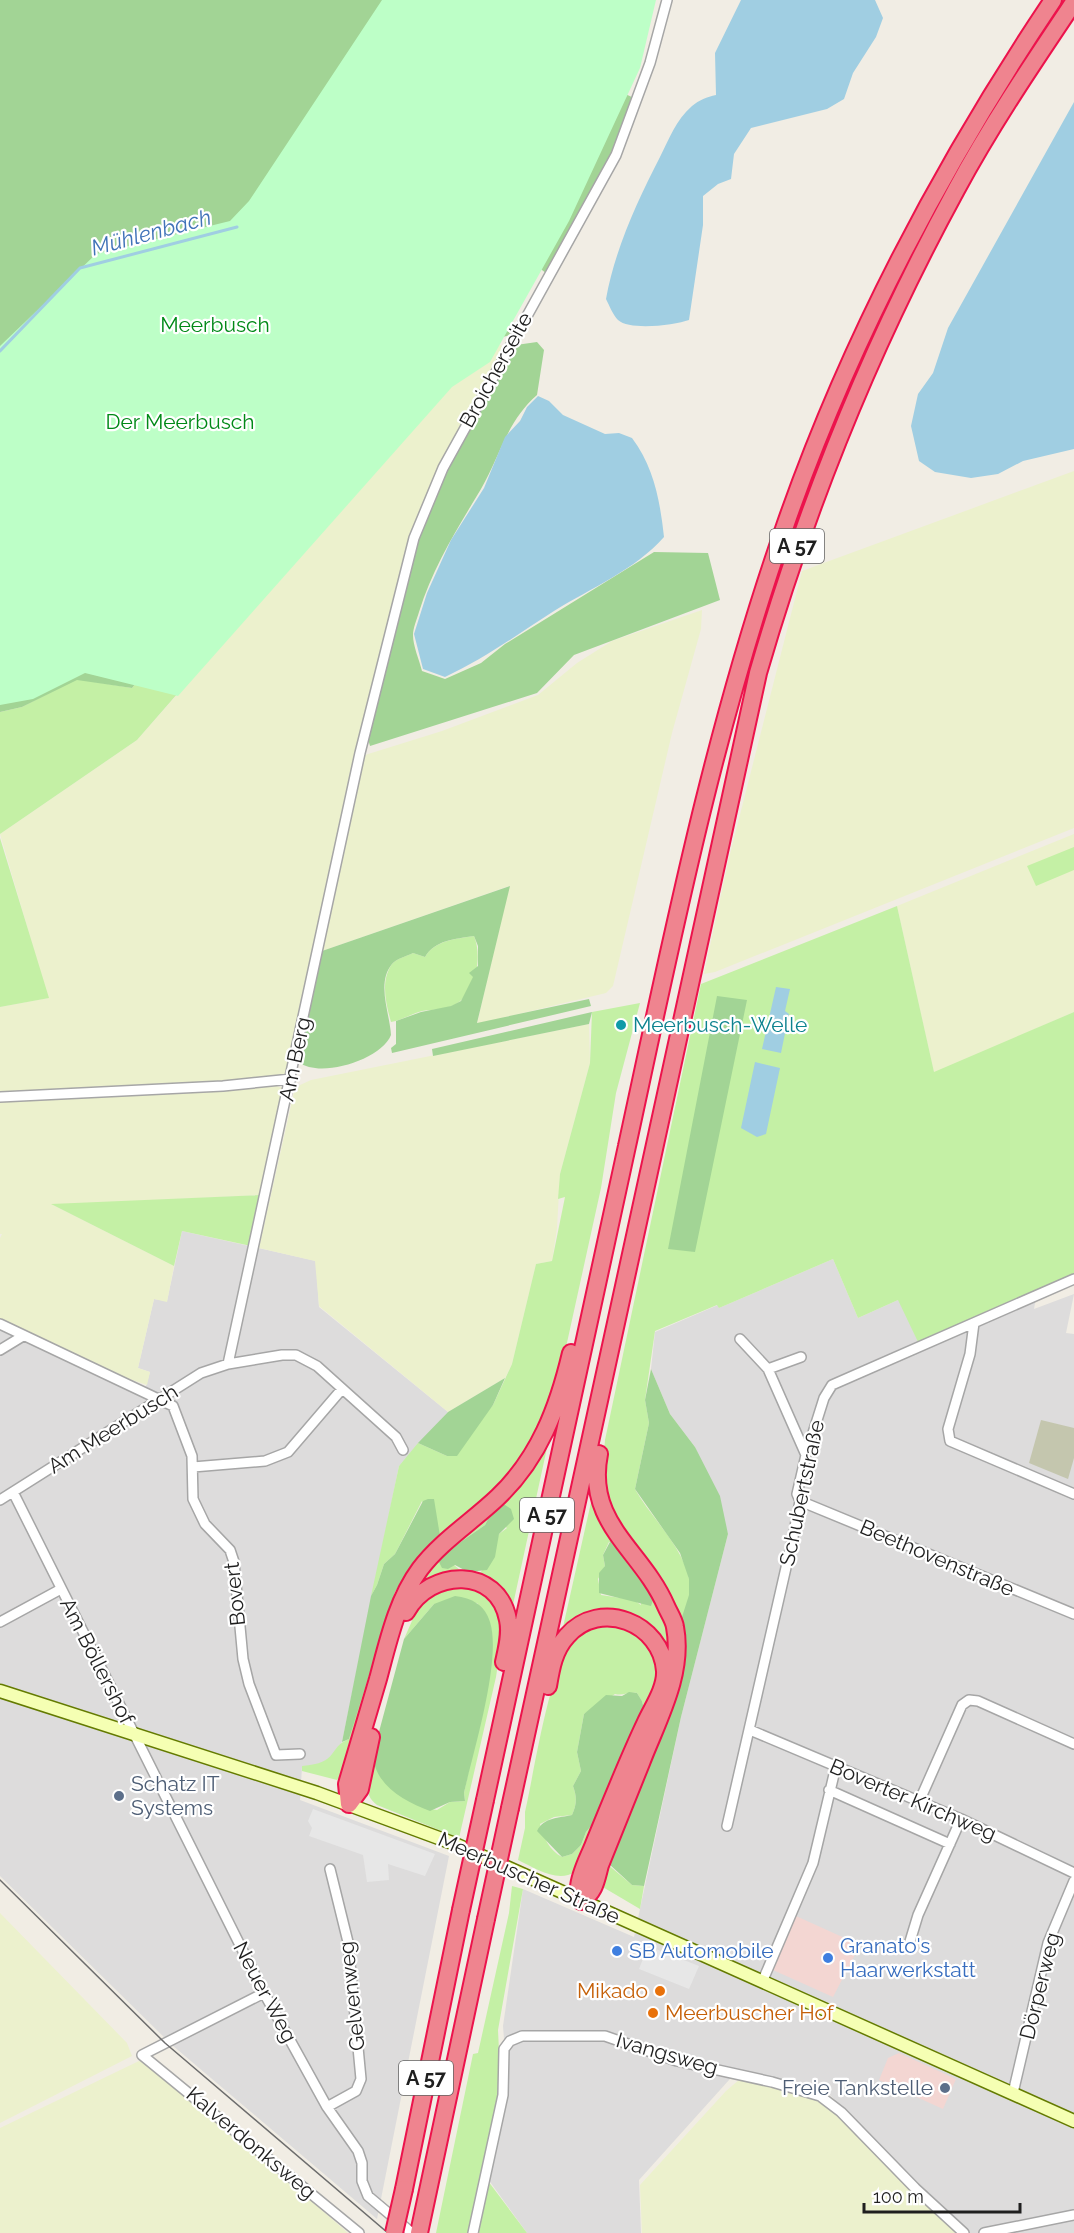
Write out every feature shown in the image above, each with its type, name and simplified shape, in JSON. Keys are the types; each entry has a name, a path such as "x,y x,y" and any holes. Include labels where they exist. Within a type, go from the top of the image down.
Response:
{"highway":[{"name":"A 57","path":"394,2233 461,1910 692,850 739,669 784,527 837,391 888,280 942,177 1010,64 1053,0"},
{"name":"A 57","path":"418,2233 611,1351 654,1141 758,673 801,533 854,398 904,290 956,189 1026,74 1074,2"},
{"path":"349,1804 347,1784 392,1628 409,1586 433,1554 498,1497 521,1472 542,1440 560,1399 573,1344 592,1308"},
{"path":"525,1737 540,1720 558,1647 568,1634 583,1623 599,1618 631,1622 646,1631 657,1643 665,1673 659,1694 622,1774 584,1871 579,1888 581,1901 591,1894 595,1886 600,1865 668,1695 676,1660 675,1627 658,1588 606,1519 598,1495 597,1462 614,1376 611,1351"},
{"path":"349,1804 360,1789 399,1625 415,1598 436,1582 450,1579 469,1580 493,1593 502,1604 508,1620 508,1644 497,1705 502,1722"}],"main road":[{"name":"Meerbuscher Straße","path":"0,1691 349,1804 455,1844 1074,2121"}],"street":[{"name":"Broicherseite","path":"360,753 401,583 421,518 443,468 512,339 594,199 616,155 651,63 667,0"},
{"name":"Am Berg","path":"228,1364 360,753"},
{"path":"0,1097 223,1086 291,1079"},
{"name":"Schubertstraße","path":"727,1826 800,1501 797,1494 806,1455 824,1398 832,1385 1074,1279"},
{"path":"974,1323 970,1354 948,1429 950,1441 1074,1494"},
{"name":"Bovert","path":"0,1324 106,1377 173,1406 192,1456 193,1499 199,1514 230,1550 234,1562 238,1629 249,1684 276,1755 300,1754"},
{"path":"0,1350 23,1336"},
{"path":"740,1339 768,1370 806,1455"},
{"name":"Am Meerbusch","path":"0,1500 201,1373 228,1364 282,1355 296,1355 310,1362 396,1437 403,1450"},
{"path":"768,1370 801,1357"},
{"path":"193,1467 265,1461 288,1452 342,1389"},
{"name":"Am Böllershof","path":"13,1492 134,1734"},
{"name":"Beethovenstraße","path":"800,1501 1074,1614"},
{"name":"Am Böllershof","path":"0,1622 61,1589"},
{"path":"919,1802 962,1705 969,1700 978,1701 1074,1744"},
{"name":"Boverter Kirchweg","path":"750,1730 961,1819 1074,1873"},
{"name":"Neuer Weg","path":"134,1734 264,1993 327,2107 361,2157 362,2181 368,2196 412,2233"},
{"path":"763,1980 813,1863 836,1766"},
{"path":"830,1790 950,1844"},
{"path":"908,1948 918,1916 961,1819"},
{"name":"Gelvenweg","path":"327,2107 356,2091 361,2079 348,1941 330,1869"},
{"name":"Dörperweg","path":"1013,2093 1047,1943 1074,1881"},
{"name":"Kalverdonksweg","path":"264,1993 142,2055 359,2233"},
{"name":"Ivangsweg","path":"473,2233 503,2094 504,2049 510,2041 522,2036 605,2036 677,2061 772,2082 820,2096 842,2112 924,2197 964,2233"},
{"path":"984,2233 1074,2215"}],"shaded area":[{"path":"496,343 504,347 439,467 410,537 356,750 287,1074 281,1078 0,1095 0,1007 48,998 0,834 137,740 445,391"},
{"path":"1074,471 1074,828 715,972 704,974 729,858 802,571"},
{"path":"702,610 701,629 672,733 613,986 606,993 477,1024 509,886 322,951 365,755 442,731 538,695 577,663 612,641"},
{"path":"1074,834 1074,1012 934,1073 897,906"},
{"path":"589,1024 590,1063 560,1174 557,1228 552,1261 536,1264 512,1364 505,1378 448,1412 319,1306 315,1261 259,1248 294,1092 300,1085 311,1080"},
{"path":"274,1085 282,1088 283,1094 261,1195 53,1205 174,1266 167,1302 154,1299 138,1368 150,1372 147,1385 99,1369 0,1320 0,1238 2,1234 0,1234 0,1099"},
{"path":"182,1231 316,1261 319,1307 448,1412 399,1466 342,1742 330,1759 318,1765 302,1767 300,1800 449,1856 377,2219 172,2045 0,1876 0,1329 96,1376 144,1393 150,1372 138,1368 154,1299 167,1301"},
{"path":"833,1259 858,1318 898,1300 1037,1292 1034,1309 1074,1294 1066,1333 1074,1334 1074,2233 966,2233 828,2093 738,2070 639,2180 641,2233 527,2233 488,2179 508,2091 503,2026 523,1889 634,1937 681,1717 728,1534 695,1447 670,1414 651,1369 655,1332 718,1305 719,1308"},
{"path":"1041,1420 1074,1428 1074,1458 1068,1479 1029,1463"},
{"path":"313,1809 435,1854 425,1876 388,1864 389,1880 367,1882 363,1855 309,1836 312,1828 308,1821"},
{"path":"0,1913 127,2043 132,2056 0,2123"},
{"path":"796,1916 860,1945 833,1997 773,1970"},
{"path":"648,1946 699,1966 689,1989 639,1969"},
{"path":"899,2053 956,2079 943,2109 879,2080 888,2058"},
{"path":"139,2061 149,2064 185,2091 348,2233 0,2233 0,2128"},
{"path":"740,2079 771,2085 821,2100 840,2114 958,2233 642,2233 640,2185 726,2091"}],"green space":[{"name":"Der Meerbusch","path":"0,0 618,0 619,91 636,99 615,154 547,274 477,218 504,325 511,335 498,338 228,568 132,688 77,680 22,707 0,712"},
{"name":"Der Meerbusch","path":"382,0 656,0 640,68 569,221 490,362 452,387 178,696 85,673 33,699 0,705 0,346 96,254 230,221 249,201"},
{"path":"537,342 544,350 537,395 511,427 488,477 446,549 425,595 413,635 422,671 445,679 481,663 505,644 654,552 708,553 720,600 574,655 537,693 370,746 368,739 396,612 427,514 460,444 508,353 516,345"},
{"path":"227,569 281,575 137,740 0,834 0,712 22,707 77,679 132,688"},
{"path":"0,838 49,998 0,1007"},
{"path":"1074,847 1074,870 1036,886 1027,866"},
{"path":"510,886 477,1023 589,999 591,1006 392,1053 391,1048 396,1044 396,1021 421,1012 451,1006 461,1001 473,977 469,973 478,966 478,946 474,936 453,939 434,947 425,957 413,953 392,964 387,972 384,989 391,1035 375,1052 363,1059 334,1068 308,1067 299,1062 322,951"},
{"path":"897,906 934,1072 1074,1012 1074,1276 919,1344 898,1300 858,1318 833,1259 719,1308 717,1305 655,1331 645,1400 649,1423 635,1489 678,1551 686,1568 690,1585 689,1602 680,1620 665,1587 611,1513 605,1496 603,1468 605,1440 701,984"},
{"path":"474,936 478,962 474,980 465,996 451,1006 422,1011 391,1022 385,985 392,964 413,953 425,957 429,951 440,944 453,939"},
{"path":"717,996 747,1000 695,1252 668,1249"},
{"path":"640,1003 616,1093 601,1188 561,1370 534,1439 502,1484 433,1545 340,1777 337,1780 302,1771 302,1766 328,1759 342,1743 349,1739 372,1657 391,1604 404,1579 420,1556 440,1536 422,1501 395,1554 384,1564 371,1596 399,1466 418,1443 447,1456 493,1405 512,1364 536,1264 552,1261 565,1197 558,1199 560,1174 590,1063 592,1012"},
{"path":"592,1012 589,1024 433,1056 432,1049"},
{"path":"261,1195 251,1246 182,1231 174,1266 51,1204"},
{"path":"651,1369 670,1414 695,1447 720,1496 728,1534 681,1717 644,1886 632,1885 609,1864 684,1667 686,1640 682,1617 689,1595 689,1579 680,1553 635,1489 649,1423 645,1400"},
{"path":"505,1378 493,1405 457,1456 447,1456 418,1443 448,1412"},
{"path":"550,1434 511,1614 480,1579 412,1589 442,1555 460,1570 481,1572 499,1534 507,1528 490,1515 485,1525 443,1555"},
{"path":"594,1489 667,1612 673,1659 632,1618 561,1636","holes":["609,1542 614,1542 640,1577 641,1605 634,1600 601,1595 598,1579 605,1566 603,1555"]},
{"path":"434,1499 440,1536 411,1565 395,1592 349,1739 342,1742 371,1596 384,1564 395,1554 423,1501"},
{"path":"502,1503 511,1509 514,1519 499,1534 495,1557 487,1570 468,1572 455,1565 448,1569 442,1568 439,1562 442,1555 485,1525 490,1515"},
{"path":"611,1540 654,1597 651,1606 599,1593 599,1573 605,1566 603,1555"},
{"path":"447,1585 471,1588 482,1593 497,1610 503,1631 496,1677 459,1838 377,1805 367,1788 373,1754 404,1798 424,1808 437,1810 450,1802 465,1801 464,1793 491,1663 490,1623 477,1603 434,1604 404,1639 419,1605"},
{"path":"455,1596 472,1601 488,1616 493,1639 492,1659 485,1706 464,1793 465,1801 450,1802 430,1811 401,1797 385,1783 379,1775 373,1754 404,1639 434,1604"},
{"path":"599,1625 620,1627 639,1636 647,1643 656,1661 658,1677 645,1713 642,1701 637,1693 634,1693 615,1694 584,1714 577,1752 581,1771 573,1786 576,1801 574,1811 572,1815 554,1817 540,1824 548,1843 562,1857 572,1854 581,1845 586,1832 602,1813 575,1872 561,1876 554,1875 518,1860 525,1828 525,1812 556,1675 572,1642 578,1636"},
{"path":"629,1692 637,1693 645,1713 602,1813 586,1832 581,1845 572,1854 562,1857 537,1831 544,1823 572,1815 574,1811 576,1800 573,1786 581,1771 577,1752 584,1714 606,1695 622,1696"},
{"path":"606,1863 632,1885 644,1886 640,1909 601,1886"},
{"path":"512,1886 523,1889 498,2030 501,2093 482,2173 527,2233 436,2233 473,2054 478,2053 509,1913"}],"water":[{"path":"741,0 875,0 883,18 876,37 853,73 844,99 827,109 751,128 734,154 731,179 718,184 703,196 703,225 689,320 653,326 624,323 616,318 606,299 621,244 643,191 677,124 686,111 695,104 716,95 715,53"},
{"path":"1074,102 1074,449 1023,461 998,474 971,478 935,472 919,461 911,426 918,394 933,373 948,328"},
{"path":"538,396 549,401 563,415 605,434 619,433 632,438 646,461 655,485 664,537 626,569 473,662 445,677 423,669 414,634 427,593 451,540 484,488 505,437"},
{"path":"776,987 790,989 785,1011 789,1014 781,1053 762,1049"},
{"path":"755,1062 780,1068 766,1134 757,1137 741,1128"}],"waterway":[{"name":"Mühlenbach","path":"0,351 80,268 237,227"}],"tram line":[{"path":"0,1880 165,2043 388,2233"}],"place":[{"name":"Meerbusch-Welle","path":"621,1025"},
{"name":"Schatz IT Systems","path":"119,1796"},
{"name":"SB Automobile","path":"617,1951"},
{"name":"Granato's Haarwerkstatt","path":"828,1958"},
{"name":"Mikado","path":"660,1991"},
{"name":"Meerbuscher Hof","path":"653,2013"},
{"name":"Freie Tankstelle","path":"945,2088"}],"park label":[{"name":"Meerbusch","path":"215,325"}]}
